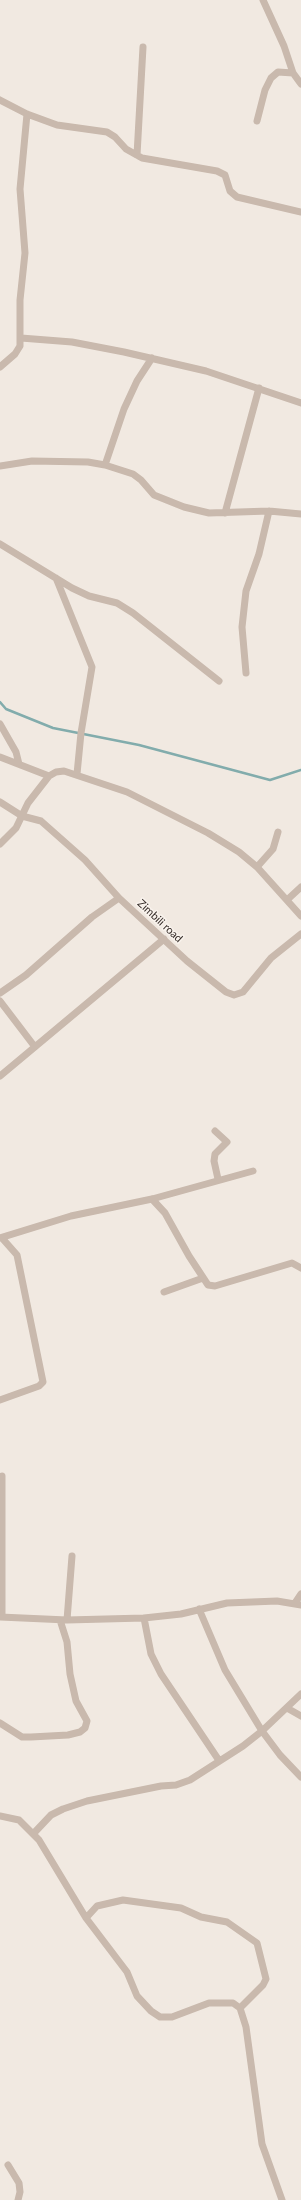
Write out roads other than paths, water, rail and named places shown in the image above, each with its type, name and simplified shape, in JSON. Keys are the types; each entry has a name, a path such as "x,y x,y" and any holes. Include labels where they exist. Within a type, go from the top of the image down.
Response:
{"street":[{"path":"263,0 284,46 293,72 301,84"},
{"path":"137,155 143,47"},
{"path":"257,121 265,90 271,78 278,72 293,72"},
{"path":"0,100 26,114 57,125 107,132 115,137 126,150 137,155 217,171 225,175 230,191 238,197 301,212"},
{"path":"0,367 15,354 20,346 21,338 20,300 25,253 20,188 26,114"},
{"path":"21,338 72,342 152,358 206,371 301,403"},
{"path":"105,465 124,409 137,381 152,358"},
{"path":"225,513 259,388"},
{"path":"0,466 32,461 88,462 105,465 132,474 141,480 154,495 184,507 209,513 269,511 301,514"},
{"path":"246,673 242,627 246,591 260,554 269,511"},
{"path":"0,544 89,596 117,604 133,613 219,681"},
{"path":"56,578 92,667 81,733 77,774"},
{"path":"0,724 16,752 19,764"},
{"path":"0,757 49,776"},
{"path":"0,844 16,828 28,803 49,776 56,772 64,771 77,774 127,792 181,817 239,852 257,867 301,916"},
{"name":"Zimbili road","path":"0,802 22,816 41,821 85,860 119,898 226,992 234,995 243,992 271,958 301,934"},
{"path":"257,867 273,849 278,832"},
{"path":"287,900 301,887"},
{"path":"0,993 26,975 92,917 119,898"},
{"path":"0,1076 164,939"},
{"path":"0,1000 35,1047"},
{"path":"214,1131 227,1142 215,1154 214,1161 218,1179"},
{"path":"0,1400 39,1386 43,1382 17,1255 1,1238 72,1216 152,1199 218,1179 253,1171"},
{"path":"152,1199 165,1213 208,1285 215,1286 292,1263 301,1268"},
{"path":"164,1292 203,1278"},
{"path":"2,1476 1,1617 63,1620 144,1618 174,1615 227,1603 277,1601 298,1604 301,1594"},
{"path":"0,1723 22,1737 68,1735 80,1732 85,1728 87,1721 74,1693 63,1620 72,1556"},
{"path":"199,1609 225,1670 262,1731 280,1755 301,1777"},
{"path":"144,1618 151,1654 161,1674 218,1759"},
{"path":"34,1833 51,1815 63,1809 88,1801 161,1786 176,1785 190,1780 262,1731 288,1708 301,1694"},
{"path":"288,1708 301,1716"},
{"path":"0,1816 19,1820 34,1833 86,1918 127,1972 137,1996 151,2011 160,2017 172,2016 215,2002 233,2003 240,2008 246,2027 262,2144 282,2200"},
{"path":"86,1918 97,1906 123,1900 181,1908 201,1917 227,1922 257,1943 266,1979 263,1985 240,2008"},
{"path":"8,2165 19,2183 20,2192 18,2200"}],"waterway":[{"path":"0,702 6,709 53,728 139,745 270,780 301,770"}]}
